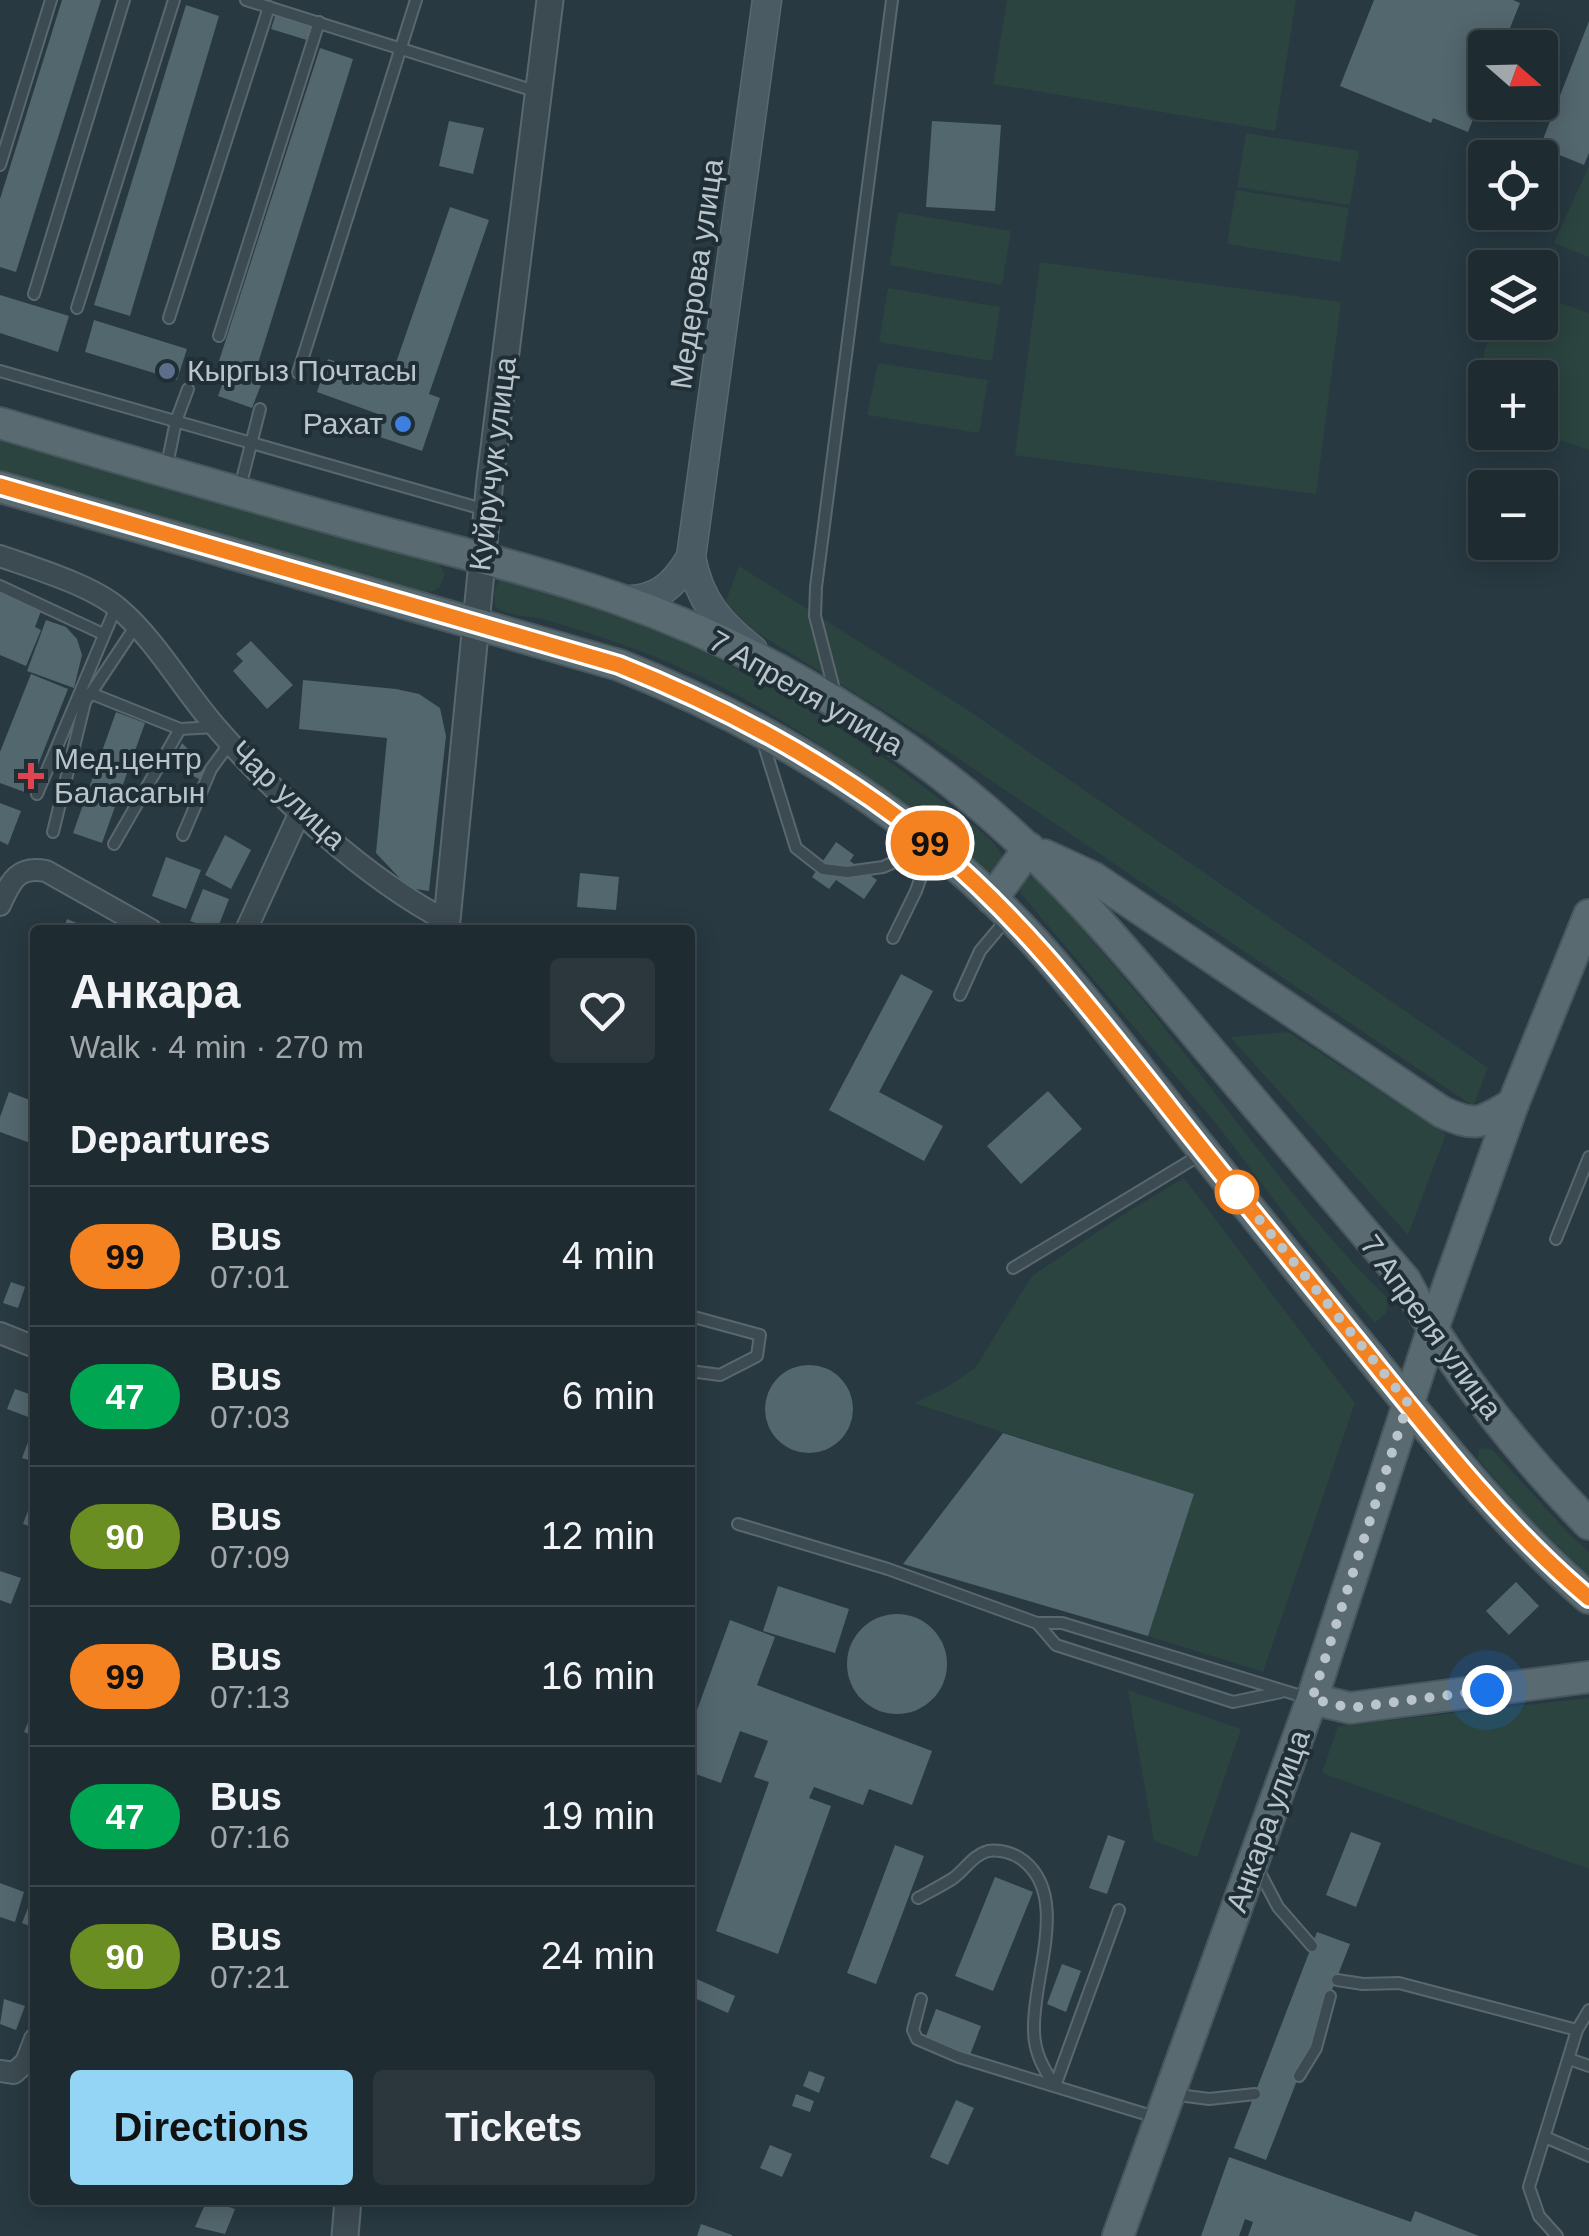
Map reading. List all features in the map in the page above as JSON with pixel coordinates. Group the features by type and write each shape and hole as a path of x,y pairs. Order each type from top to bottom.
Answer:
{"main road":[{"name":"Медерова улица","path":"768,0 691,557 701,593 713,615 780,671"},
{"name":"7 Апреля улица","path":"0,424 621,600 780,671 904,747 1029,848 1108,929 1405,1280 1432,1331 1511,1438 1589,1524"},
{"name":"7 Апреля улица","path":"0,486 552,644 666,684 757,727 862,791 932,845 1001,907 1071,982 1408,1403 1517,1529 1589,1598"},
{"path":"621,600 656,596 671,585 691,557"},
{"path":"1001,907 1029,848 1094,878 1442,1112 1468,1123 1513,1104"},
{"name":"Анкара улица","path":"1118,2236 1254,1861 1298,1695 1408,1403 1513,1104 1589,915"},
{"path":"1298,1695 1350,1708 1589,1677"}],"street":[{"name":"Куйручук улица","path":"446,925 486,510 550,0"},
{"name":"Чар улица","path":"0,556 60,577 116,606 223,735 300,812 403,897 446,925"},
{"path":"248,925 300,812"},
{"path":"0,905 14,876 30,868 46,871 142,925"},
{"path":"0,1333 30,1345"},
{"path":"7,2072 26,2062 30,2052"},
{"path":"345,2236 348,2205"}],"lane":[{"path":"0,164 50,0"},
{"path":"34,294 124,0"},
{"path":"77,308 174,0"},
{"path":"246,0 539,92"},
{"path":"298,373 416,0"},
{"path":"838,704 815,616 816,587 892,0"},
{"path":"169,318 269,6"},
{"path":"219,336 318,22"},
{"path":"0,371 486,510"},
{"path":"166,472 176,421 188,390"},
{"path":"239,493 260,410"},
{"path":"0,586 103,634"},
{"path":"37,794 116,606"},
{"path":"53,832 85,702 136,627"},
{"path":"90,692 180,730 223,735 183,835"},
{"path":"757,727 796,848 823,868 847,872 883,867 932,845"},
{"path":"114,844 180,730"},
{"path":"893,938 916,892 932,845"},
{"path":"960,995 1001,907"},
{"path":"1014,1268 1205,1152"},
{"path":"1556,1239 1589,1157"},
{"path":"695,1317 760,1334 758,1356 720,1376 695,1373"},
{"path":"738,1524 888,1569 1038,1623 1062,1623 1298,1695"},
{"path":"1038,1623 1056,1645 1233,1702 1298,1695"},
{"path":"918,1898 954,1878 977,1855 992,1850 1018,1856 1039,1878 1045,1888 1047,1920 1034,2002 1034,2034 1042,2067 1055,2086"},
{"path":"1254,1861 1278,1907 1312,1946"},
{"path":"1055,2086 1118,1910"},
{"path":"1338,1980 1363,1984 1399,1982 1577,2030"},
{"path":"1299,2076 1316,2048 1330,1996"},
{"path":"921,1999 913,2030 917,2038 959,2057 1055,2086 1165,2106 1255,2094"},
{"path":"1557,2236 1539,2216 1529,2186 1577,2030 1589,2010"},
{"path":"1569,2059 1589,2066"},
{"path":"1544,2137 1589,2156"}],"green space":[{"path":"1007,0 1296,0 1275,131 993,84"},
{"path":"1246,133 1359,151 1350,205 1237,187"},
{"path":"1589,166 1589,257 1554,243"},
{"path":"1236,190 1349,208 1340,262 1227,244"},
{"path":"898,212 1011,231 1002,285 890,265"},
{"path":"1040,262 1341,302 1316,494 1015,455"},
{"path":"888,288 1000,307 992,361 879,342"},
{"path":"1558,302 1589,313 1589,450 1558,440 1558,360 1483,360 1488,340 1558,340"},
{"path":"878,363 988,380 979,433 867,415"},
{"path":"0,435 428,558 439,564 445,574 440,587 431,592 418,591 0,472"},
{"path":"739,566 968,710 1488,1068 1473,1106 928,738 722,611"},
{"path":"500,579 625,617 792,699 896,767 971,823 996,846 1004,862 996,872 988,871 848,764 736,695 622,644 495,607 494,591"},
{"path":"1034,873 1149,1008 1294,1194 1388,1299 1386,1313 1375,1323 1299,1233 1218,1126 1016,888"},
{"path":"1288,1032 1446,1134 1408,1235 1230,1037"},
{"path":"1184,1178 1355,1403 1263,1672 1148,1636 1193,1494 914,1403 975,1368 1032,1276"},
{"path":"1483,1448 1491,1449 1589,1552 1589,1576 1526,1515 1478,1459"},
{"path":"1128,1690 1241,1729 1197,1857 1154,1841"},
{"path":"1589,1698 1589,1869 1322,1773 1338,1726"}],"building":[{"path":"62,0 101,0 16,272 0,267 0,199"},
{"path":"1374,0 1520,3 1509,30 1468,30 1468,120 1473,120 1468,132 1433,118 1431,123 1340,86"},
{"path":"186,5 219,16 130,316 94,305"},
{"path":"276,13 315,25 310,41 271,29"},
{"path":"1589,21 1589,153 1584,165 1558,154 1558,140 1543,140 1550,120 1558,120 1558,101"},
{"path":"320,48 353,59 255,373 264,377 252,408 218,396 229,365 219,361"},
{"path":"449,121 484,128 473,174 439,166"},
{"path":"932,121 1001,125 995,211 926,207"},
{"path":"450,207 489,220 429,394 440,398 422,451 371,434 378,414 317,392 328,359 390,380"},
{"path":"0,295 69,316 58,352 0,333"},
{"path":"94,320 187,349 177,380 85,352"},
{"path":"0,593 41,611 35,627 41,630 26,666 0,655"},
{"path":"46,620 66,627 77,639 82,655 74,688 27,671"},
{"path":"251,641 293,685 267,709 233,671 243,661 236,654"},
{"path":"31,674 68,689 27,793 0,783 0,752"},
{"path":"303,680 396,689 419,694 440,708 446,736 429,891 409,888 376,853 387,738 299,729"},
{"path":"116,712 145,723 102,843 73,833"},
{"path":"182,743 209,771 201,780 171,765"},
{"path":"0,803 21,811 8,845 0,841"},
{"path":"225,835 251,850 231,889 205,875"},
{"path":"836,842 854,855 850,861 877,880 864,899 836,880 829,889 812,877"},
{"path":"166,857 201,870 186,909 152,896"},
{"path":"580,873 619,877 616,910 577,907"},
{"path":"203,889 229,899 219,925 190,921"},
{"path":"901,974 933,991 879,1092 943,1126 924,1161 829,1110"},
{"path":"1048,1091 1082,1129 1021,1184 987,1146"},
{"path":"9,1092 30,1100 30,1143 0,1132 0,1117"},
{"path":"11,1282 25,1287 18,1308 3,1303"},
{"path":"809,1365 826,1368 840,1378 850,1392 850,1426 840,1440 826,1450 809,1453 792,1450 778,1440 768,1426 765,1409 768,1392 778,1378 792,1368"},
{"path":"15,1389 30,1394 30,1418 7,1409"},
{"path":"1003,1433 1194,1494 1148,1636 903,1564"},
{"path":"30,1437 30,1460 22,1458"},
{"path":"30,1505 30,1526 23,1524"},
{"path":"0,1571 21,1578 11,1604 0,1600"},
{"path":"1516,1582 1539,1606 1509,1635 1486,1611"},
{"path":"778,1586 849,1609 835,1653 763,1631"},
{"path":"897,1614 925,1622 939,1636 947,1664 939,1692 925,1706 897,1714 869,1706 855,1692 847,1664 855,1636 869,1622"},
{"path":"730,1620 775,1637 757,1685 932,1751 912,1805 869,1789 863,1805 814,1787 809,1798 831,1806 778,1954 716,1931 769,1782 754,1777 768,1741 740,1731 721,1783 695,1774 695,1715"},
{"path":"1351,1832 1381,1843 1356,1907 1326,1895"},
{"path":"1108,1835 1125,1841 1107,1894 1089,1888"},
{"path":"895,1845 924,1856 876,1984 847,1973"},
{"path":"995,1877 1033,1892 993,1991 955,1976"},
{"path":"0,1883 24,1892 15,1922 0,1917"},
{"path":"30,1903 30,1926 22,1923"},
{"path":"1317,1932 1350,1944 1266,2160 1234,2148"},
{"path":"1062,1964 1081,1971 1066,2012 1047,2004"},
{"path":"695,1978 735,1996 728,2013 695,1998"},
{"path":"4,1999 25,2006 16,2030 0,2024"},
{"path":"936,2009 981,2026 970,2055 925,2039"},
{"path":"809,2071 825,2077 819,2093 803,2086"},
{"path":"796,2094 814,2101 810,2112 792,2106"},
{"path":"956,2100 974,2108 948,2165 930,2157"},
{"path":"770,2145 792,2154 782,2177 760,2168"},
{"path":"1229,2157 1411,2222 1415,2211 1479,2236 1248,2236 1253,2222 1245,2219 1239,2236 1201,2236"},
{"path":"205,2205 235,2209 225,2234 195,2227"},
{"path":"701,2224 732,2235 732,2236 697,2236"}],"bus line":[{"name":"99","path":"0,486 619,665 682,690 757,727 862,791 992,898 1071,982 1408,1403 1510,1522 1589,1598"}],"place":[{"name":"Кыргыз Почтасы","path":"167,371"},
{"name":"Рахат","path":"403,424"},
{"name":"Мед.центр Баласагын","path":"31,776"}],"route":[{"path":"1237,1192 1408,1403 1312,1699 1350,1708 1487,1690"}]}
